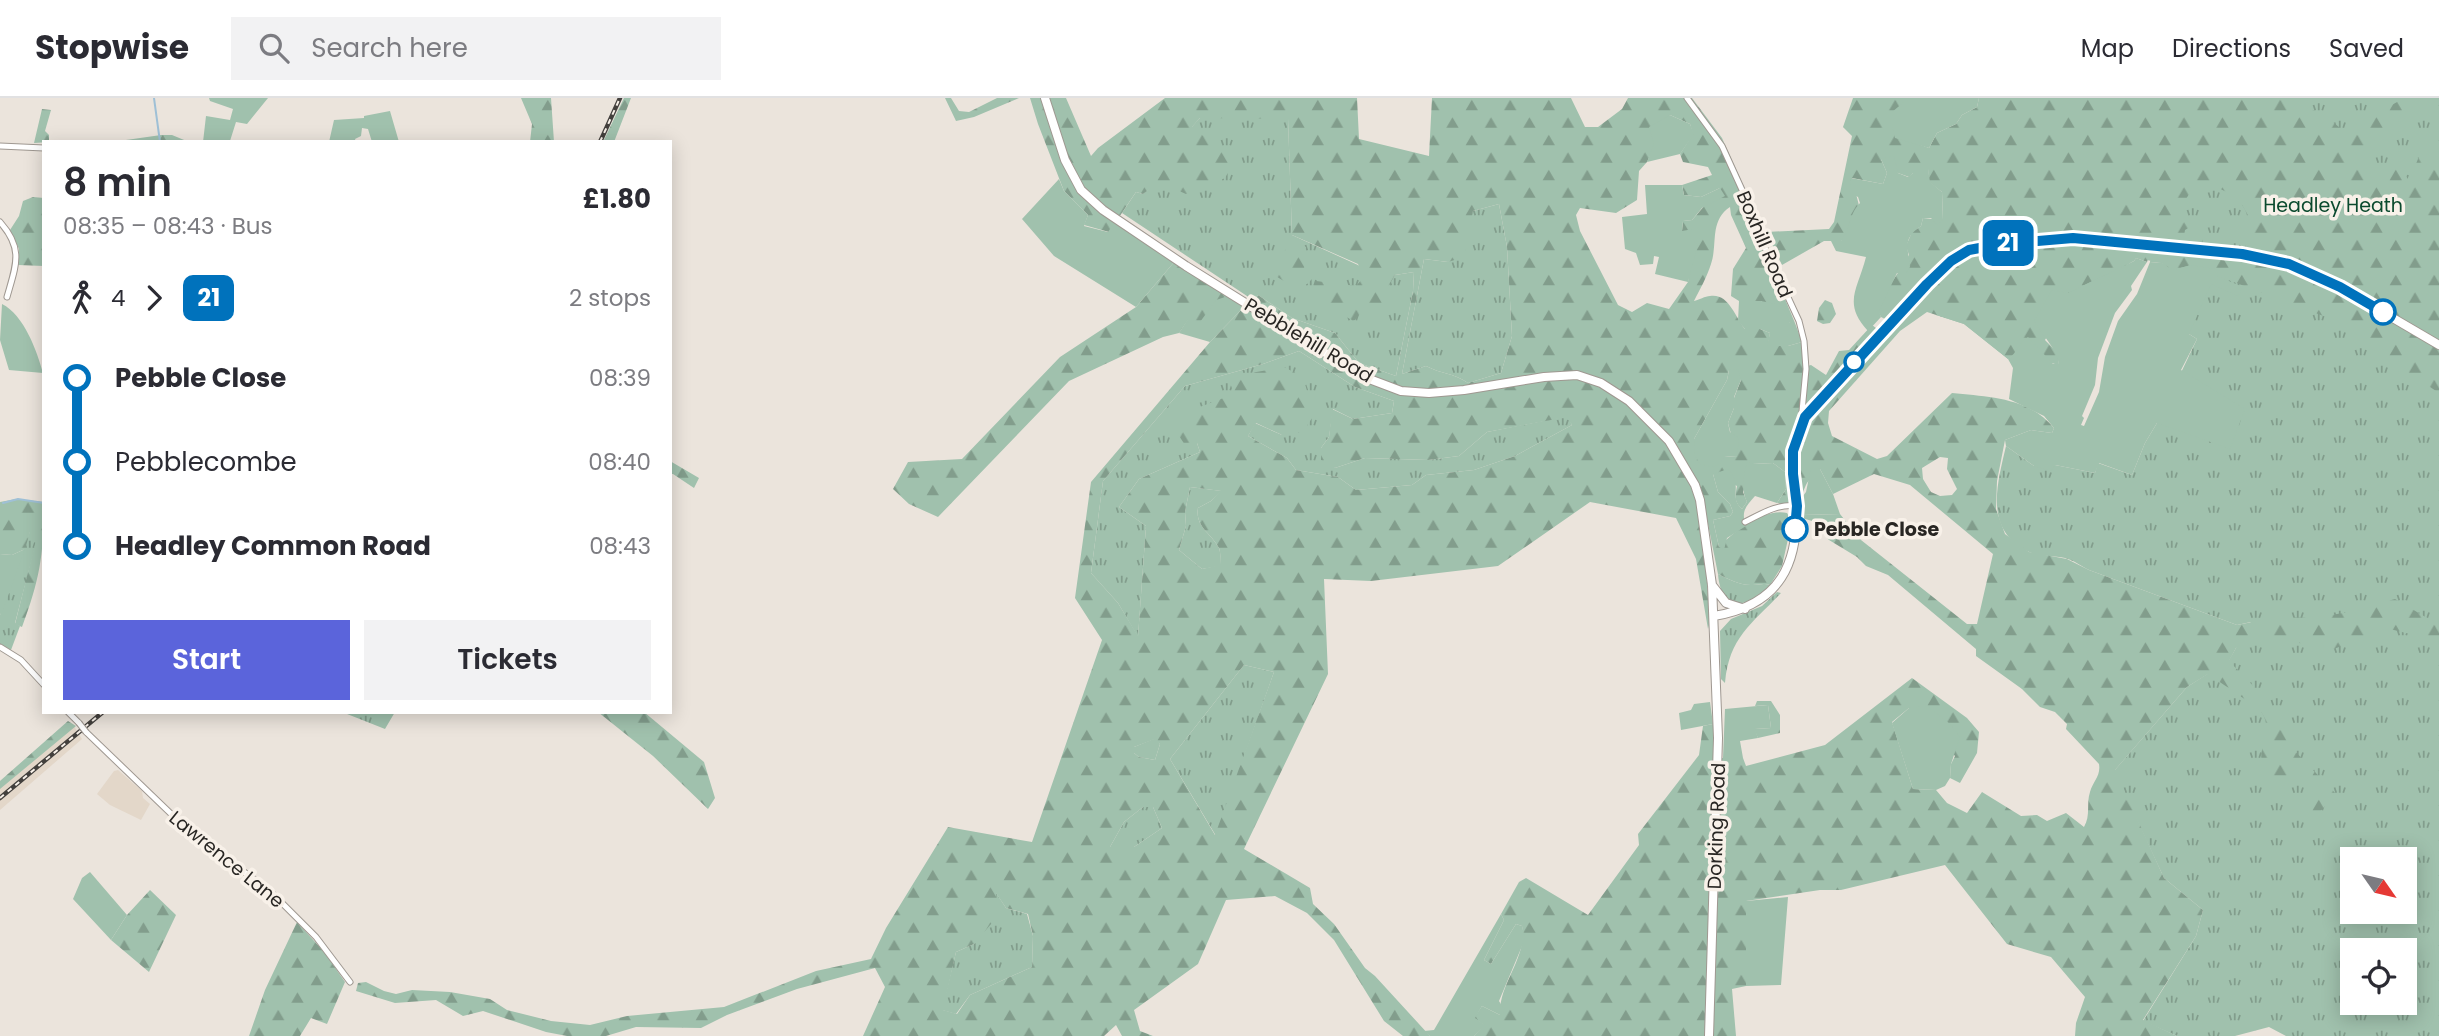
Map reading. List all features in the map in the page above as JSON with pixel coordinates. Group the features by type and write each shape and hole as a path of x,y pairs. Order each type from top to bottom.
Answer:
{"main road":[{"name":"Pebblehill Road","path":"1045,98 1065,160 1081,190 1103,210 1186,267 1364,377 1401,391 1429,393 1577,375 1601,383 1629,401 1669,441 1695,485 1704,518 1714,616"},
{"path":"1714,616 1745,609 1769,595 1784,575 1792,553 1797,506 1792,464 1801,422 1813,406 1951,261 1969,250 2001,244 2073,238 2263,257 2289,264 2340,287 2439,345"},
{"path":"1712,585 1726,603 1745,609"},
{"name":"Dorking Road","path":"1710,1036 1718,761 1714,616"}],"street":[{"name":"Boxhill Road","path":"1687,98 1721,146 1799,321 1806,369 1801,422"},
{"path":"0,146 42,148"},
{"path":"0,222 10,234 17,250 7,297"},
{"path":"1802,403 1813,406"},
{"path":"1745,522 1772,508 1797,506"},
{"path":"0,647 21,660 42,683"},
{"name":"Lawrence Lane","path":"70,714 192,834 269,890 316,937 350,982"}],"shaded area":[{"path":"72,723 82,739 0,810 0,781"},
{"path":"118,770 142,791 143,798 150,804 141,820 110,805 97,794 114,771"}],"green space":[{"path":"209,98 268,98 247,124 236,122 230,140 203,140 206,116 230,120 233,109 210,101"},
{"path":"521,98 551,98 554,140 530,140 532,124"},
{"path":"624,98 631,98 615,140 604,140"},
{"path":"945,98 951,98 959,111 969,112 997,98 1019,98 974,117 956,121"},
{"path":"1030,98 1066,98 1091,156 1165,98 1357,98 1359,139 1429,156 1432,98 1571,98 1585,127 1598,127 1622,109 1628,98 1692,98 1722,138 1749,198 1744,201 1795,323 1790,323 1761,301 1739,301 1731,296 1733,269 1746,248 1730,207 1719,219 1711,264 1694,301 1708,296 1722,298 1745,329 1760,329 1770,333 1768,346 1788,346 1802,342 1804,367 1811,365 1826,375 1839,351 1849,350 1872,325 1884,334 1936,278 1971,253 1991,248 2040,244 2144,246 2149,257 2147,262 2136,258 2076,289 2045,340 2058,353 2059,365 2015,354 2008,359 1964,324 1927,312 1900,331 1829,411 1828,423 1832,436 1877,459 1887,456 1952,393 2020,404 2044,418 2054,428 2052,433 2031,430 2005,440 1997,481 1996,509 2005,534 2029,552 2067,559 2089,570 2237,625 2277,617 2313,618 2395,599 2439,625 2439,647 2418,636 2386,628 2334,649 2265,637 2236,648 2229,661 2265,698 2289,745 2336,794 2316,816 2304,804 2310,784 2301,780 2284,785 2264,767 2261,758 2266,723 2262,713 2208,674 2187,687 2115,770 2164,878 2203,910 2196,936 2143,1020 2177,1036 2075,1036 2076,1023 2085,997 2051,957 2007,944 1945,865 1841,890 1820,890 1746,901 1746,986 1732,989 1736,1036 1474,1036 1484,1025 1474,1018 1482,1006 1500,1015 1503,992 1521,949 1522,926 1516,924 1491,964 1484,960 1504,920 1501,914 1519,882 1526,878 1588,915 1639,845 1638,834 1699,755 1703,726 1713,724 1714,758 1743,758 1746,766 1825,745 1912,678 1967,718 1979,732 1977,753 1960,783 1950,778 1951,764 1955,756 1909,708 1892,722 1913,789 1936,790 1947,803 1967,813 1982,792 2021,816 2037,815 2047,821 2066,813 2084,827 2089,796 2098,775 2099,764 2066,729 2067,724 2055,712 2040,707 2022,689 1976,656 1976,649 1888,575 1866,566 1857,557 1829,540 1812,521 1802,518 1802,515 1840,514 1861,540 1967,624 1977,624 1993,554 1910,485 1874,474 1833,494 1820,469 1807,483 1799,501 1792,504 1777,503 1786,489 1785,472 1773,463 1753,464 1743,492 1747,502 1742,509 1736,499 1737,486 1713,474 1718,492 1730,504 1733,512 1730,516 1713,520 1719,547 1741,528 1760,517 1778,512 1787,513 1792,521 1782,566 1770,585 1744,584 1718,574 1702,494 1687,464 1702,519 1710,621 1708,629 1696,559 1676,518 1590,502 1498,566 1371,581 1324,579 1328,674 1244,849 1310,888 1313,904 1334,924 1365,968 1430,1036 1403,1036 1384,1021 1334,940 1307,913 1275,896 1226,900 1198,964 1134,1010 1140,1031 1153,1036 1122,1036 1116,1025 1104,1036 863,1036 885,987 875,968 797,989 727,1015 701,1028 636,1027 606,1036 567,1036 546,1032 483,1011 463,1016 436,1000 395,1003 356,991 358,983 366,982 396,994 412,990 450,992 490,999 507,1010 551,1021 590,1025 627,1016 724,1007 816,971 871,959 886,928 948,827 1032,842 1102,640 1075,598 1091,482 1210,342 1243,308 1200,323 1188,320 1179,333 1163,337 1069,381 938,517 909,504 893,489 908,462 962,459 1060,357 1136,307 1175,261 1246,305 1258,295 1292,318 1335,333 1359,363 1396,376 1413,291 1414,272 1395,275 1387,289 1385,303 1368,304 1354,321 1308,297 1316,281 1356,286 1363,278 1358,264 1292,235 1288,119 1200,118 1192,127 1235,160 1225,178 1186,194 1159,182 1143,194 1136,192 1109,232 1084,225 1088,215 1064,191","holes":["1670,115 1690,124 1693,134 1680,154 1683,162 1708,167 1712,175 1682,185 1684,195 1701,197 1720,188 1692,220 1683,221 1682,231 1693,242 1688,282 1669,309 1647,303 1632,312 1618,305 1580,231 1576,215 1580,208 1616,213 1637,200 1639,171 1647,162","1499,204 1507,247 1512,336 1501,373 1468,383 1426,366 1402,374 1424,259 1448,262 1464,257 1473,211","1299,351 1355,387 1394,401 1392,413 1353,419 1332,409 1329,437 1321,448 1321,460 1335,468 1365,458 1428,460 1459,456 1487,432 1567,417 1572,425 1515,456 1474,470 1426,475 1412,485 1356,490 1338,477 1296,470 1287,458 1248,436 1256,423 1282,435 1303,432 1314,415 1303,377 1284,367 1228,377 1234,394 1168,419 1185,445 1197,443 1200,452 1139,479 1119,507 1146,526 1138,636 1118,603 1091,573 1103,481 1185,386","1729,370 1741,380 1728,423 1737,457 1724,456 1694,439 1727,380","1940,457 1948,458 1947,469 1957,489 1952,495 1940,496 1931,492 1923,479 1922,468","1190,487 1221,491 1198,508 1201,525 1219,548 1220,565 1202,569 1179,550 1186,526 1185,512","1244,665 1274,672 1215,835 1170,759","1155,739 1160,744 1155,760 1139,757 1134,753 1134,747","1143,807 1153,807 1162,828 1134,847 1110,847 1124,822","996,893 1006,908 1028,914 1033,936 1032,967 970,995 957,1014 943,1010 956,952 974,944 997,917"]},
{"name":"Headley Heath","path":"1853,98 1904,98 1910,141 1929,148 1937,133 1956,124 1962,115 1977,107 1979,98 2294,98 2333,122 2351,140 2379,113 2404,98 2414,100 2405,118 2379,136 2361,159 2369,171 2379,172 2385,165 2392,163 2402,169 2409,181 2420,154 2439,157 2439,342 2344,283 2289,258 2246,252 2247,214 2242,204 2222,190 2196,183 2186,199 2179,221 2189,223 2190,227 2185,230 2184,236 2187,239 2203,239 2202,247 2078,236 1956,251 1885,319 1878,311 1909,255 1906,246 1912,232 1921,226 1923,218 1943,220 1942,192 1929,182 1928,169 1913,173 1909,177 1898,173 1881,159 1887,173 1883,184 1852,178 1865,229 1841,241 1824,241 1782,265 1766,232 1829,229 1834,222 1852,136 1843,127"},
{"path":"1904,98 1979,98 1977,107 1962,115 1956,124 1937,133 1929,148 1895,138 1892,112 1904,102"},
{"path":"1998,98 2439,98 2439,1036 2286,1036 2269,1027 2235,1036 2177,1036 2143,1021 2196,936 2203,910 2164,878 2114,771 2187,687 2229,660 2251,622 2237,625 2089,570 2068,559 2027,551 2013,542 2004,531 1999,518 1997,491 2006,446 2034,466 2055,465 2095,473 2098,463 2132,475 2197,339 2189,334 2162,263 2136,258 2008,359 1964,324 1936,315 1933,301 1916,288 1956,251"},
{"path":"42,109 51,110 45,131 49,140 34,143"},
{"path":"390,111 398,140 371,140 368,129 362,128 361,136 355,140 329,140 334,120"},
{"path":"1670,115 1690,124 1694,134 1680,154 1647,162 1654,144 1649,127"},
{"path":"1200,118 1288,118 1292,235 1358,265 1386,288 1395,275 1414,272 1413,291 1396,376 1359,363 1335,333 1292,318 1258,295 1253,300 1122,213 1136,192 1143,194 1153,185"},
{"path":"172,135 184,140 126,140"},
{"path":"1894,156 1898,173 1908,177 1913,173 1914,164 1922,163 1928,169 1930,182 1942,192 1943,220 1937,225 1931,218 1923,218 1921,226 1911,235 1908,244 1910,267 1906,273 1897,273 1879,311 1881,317 1868,331 1860,321 1854,304 1856,287 1866,257 1836,251 1831,241 1841,241 1860,203 1858,197 1849,192 1851,178 1883,184 1887,173 1881,159"},
{"path":"1059,179 1064,191 1088,215 1084,226 1108,232 1115,222 1175,261 1136,307 1054,256 1022,219"},
{"path":"1645,185 1682,185 1684,195 1701,197 1720,188 1725,196 1702,208 1692,220 1683,221 1682,231 1693,229 1693,241 1698,244 1688,282 1655,274 1659,257 1654,256 1653,264 1640,265 1636,253 1625,249 1622,217 1647,214"},
{"path":"33,197 42,198 42,266 18,265 19,249 10,230 19,216 23,201"},
{"path":"1499,204 1507,247 1512,336 1501,373 1468,383 1426,366 1402,374 1424,259 1448,262 1473,211"},
{"path":"1292,241 1306,247 1304,271 1313,278 1307,284 1295,288 1269,272"},
{"path":"2155,247 2244,256 2316,279 2439,349 2439,393 2326,317 2215,275 2215,269 2191,265 2173,270 2162,263 2150,262 2152,249"},
{"path":"2136,258 2147,262 2131,286 2132,290 2115,313 2098,358 2095,385 2081,425 2084,426 2099,392 2105,357 2118,321 2137,294 2150,262 2162,263 2173,270 2191,265 2215,269 2215,275 2243,287 2238,296 2211,284 2189,334 2197,339 2181,370 2245,409 2230,449 2157,423 2145,443 2132,475 2099,463 2095,473 2055,465 2051,471 2034,466 2006,446 2005,440 2031,430 2052,433 2054,428 2044,416 2009,399 2013,368 2008,359 2028,337 2053,364 2059,364 2052,347 2034,321 2052,290 2068,293"},
{"path":"1225,297 1243,308 1210,342 1179,333 1188,319 1200,322 1216,300"},
{"path":"1825,300 1832,303 1836,314 1830,323 1823,324 1817,321 1819,308"},
{"path":"1739,301 1781,305 1790,323 1795,323 1802,342 1788,346 1767,346 1770,333 1760,329 1745,329 1738,321"},
{"path":"2,304 17,316 23,325 33,344 42,373 9,370 0,340"},
{"path":"1299,351 1355,387 1394,401 1392,413 1353,419 1333,409 1329,437 1321,448 1335,468 1365,458 1428,460 1459,456 1487,432 1568,416 1572,425 1515,456 1474,470 1426,475 1412,485 1356,490 1338,477 1296,470 1287,458 1248,436 1255,423 1282,435 1229,377 1235,394 1197,443 1200,452 1139,479 1119,507 1146,526 1138,637 1118,603 1091,573 1103,481 1185,386"},
{"path":"1738,369 1741,380 1728,423 1730,432 1739,438 1737,457 1724,456 1721,463 1713,467 1700,464 1695,456 1694,439 1727,380 1729,370"},
{"path":"672,462 699,478 694,488 673,474"},
{"path":"1747,462 1773,463 1785,472 1786,489 1777,503 1755,496 1745,510 1746,526 1727,538 1724,550 1719,547 1713,520 1730,516 1733,512 1730,504 1718,492 1713,474 1728,469 1733,475 1736,500 1742,509 1747,502 1743,487"},
{"path":"1811,468 1820,469 1840,514 1802,515 1800,500 1806,492"},
{"path":"1190,487 1222,491 1198,508 1201,525 1219,548 1220,566 1202,569 1179,550 1186,526 1185,512"},
{"path":"16,499 42,502 40,566 22,627 15,624 38,532 30,532 25,549 12,555 0,554 0,502"},
{"path":"30,531 39,532 15,623 20,626 11,650 0,644 0,615"},
{"path":"25,549 0,615 0,554 12,555"},
{"path":"1718,574 1744,584 1770,585 1753,599 1737,603 1724,596"},
{"path":"1777,592 1781,593 1737,642 1727,667 1725,683 1721,679 1720,631 1731,619 1762,606"},
{"path":"1244,665 1274,672 1216,836 1170,759"},
{"path":"1757,701 1771,701 1780,715 1780,733 1758,738 1754,729 1771,728 1768,705 1755,706"},
{"path":"1710,702 1713,724 1681,730 1679,713 1691,710 1694,704"},
{"path":"1768,705 1771,728 1755,729 1758,738 1740,741 1743,758 1723,758 1725,709"},
{"path":"1927,706 1950,724 1960,737 1951,764 1950,778 1945,786 1936,790 1913,789 1892,723 1909,708"},
{"path":"347,714 394,714 385,729"},
{"path":"600,714 646,714 704,762 715,798 708,809 653,756"},
{"path":"68,721 76,726 0,789 0,781"},
{"path":"1156,738 1160,744 1155,760 1139,757 1134,753 1134,747"},
{"path":"1143,807 1153,807 1162,828 1134,847 1110,847 1124,822"},
{"path":"90,872 127,915 111,940 73,899 82,878"},
{"path":"150,890 176,915 149,972 111,940 127,915"},
{"path":"995,891 1006,908 1027,914 1033,936 1032,967 970,995 956,1014 942,1010 956,952 974,944"},
{"path":"1788,897 1781,985 1746,986 1746,901"},
{"path":"1501,914 1504,920 1484,960 1491,964 1516,924 1522,926 1525,939 1499,1001 1505,1011 1500,1015 1482,1006 1475,1018 1485,1025 1474,1036 1430,1036 1424,1031 1434,1030"},
{"path":"297,922 325,953 345,982 327,1024 311,1018 300,1036 249,1036 265,990"}],"waterway":[{"path":"154,98 160,140"},
{"path":"3,503 18,499 42,503"}],"railway":[{"path":"601,140 620,98"},
{"path":"0,798 101,714"}],"bus line":[{"name":"21","path":"1795,529 1797,506 1792,464 1801,422 1927,284 1951,261 1969,250 1988,245 2073,238 2263,257 2289,264 2340,287 2383,312"}],"place":[{"name":"Pebble Close","path":"1795,529"}]}
